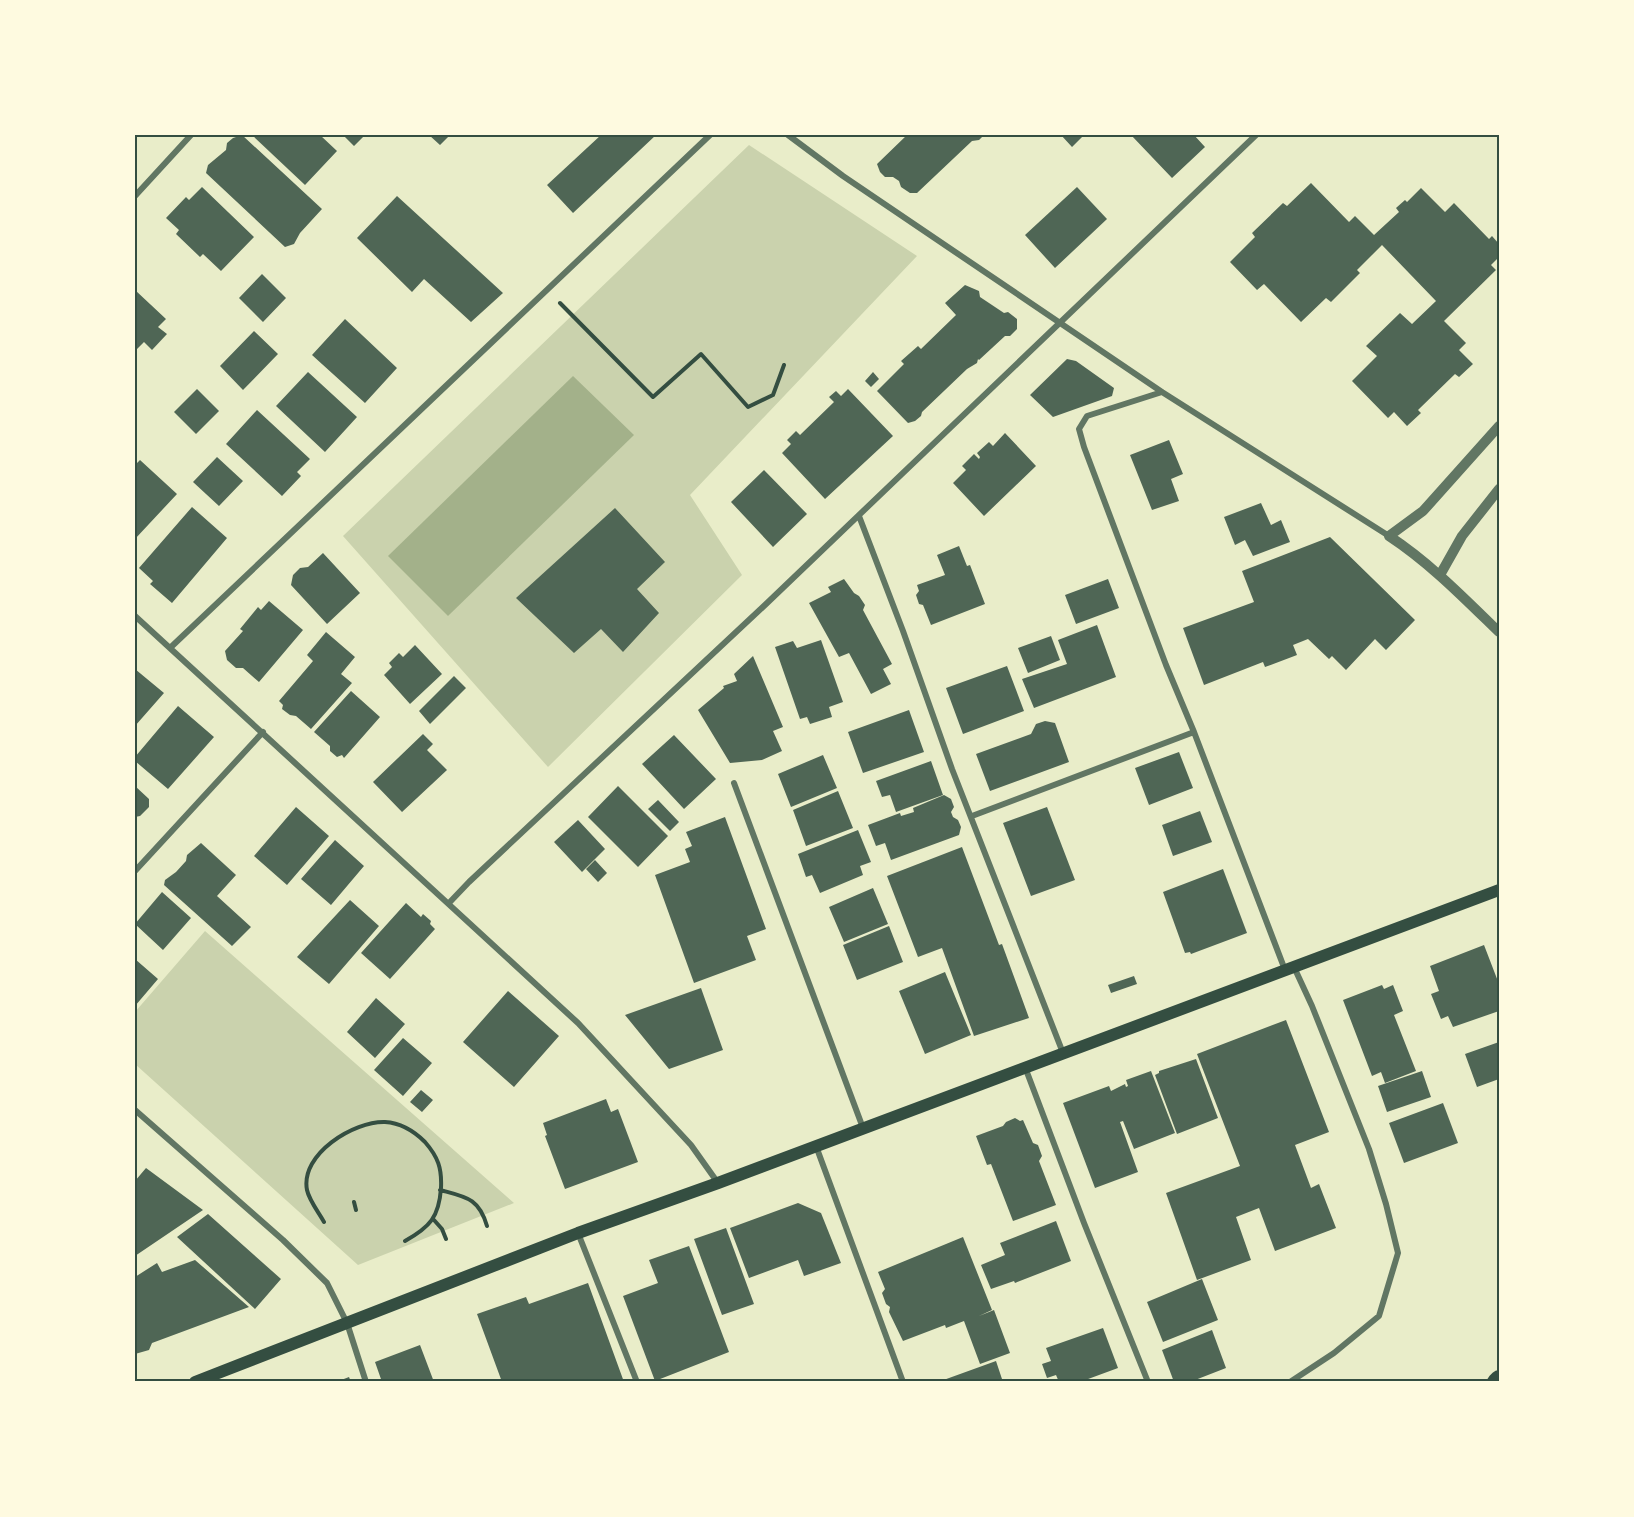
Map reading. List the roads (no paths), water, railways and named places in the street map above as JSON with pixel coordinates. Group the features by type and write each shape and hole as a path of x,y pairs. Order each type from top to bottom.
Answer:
{"main road":[{"path":"195,1382 578,1233 718,1183 1499,890"}],"street":[{"path":"135,196 192,135"},
{"path":"170,648 710,135"},
{"path":"788,135 843,176 1162,392 1412,551 1499,632"},
{"path":"449,903 859,516 1257,135"},
{"path":"1162,392 1087,416 1080,429 1084,447 1166,665 1289,968 1312,1006 1369,1149 1398,1253 1379,1316 1334,1353 1290,1382"},
{"path":"1389,536 1423,511 1499,426"},
{"path":"1440,575 1462,536 1499,489"},
{"path":"859,516 952,769 1063,1053"},
{"path":"135,616 578,1023 691,1146 718,1183"},
{"path":"135,871 263,732"},
{"path":"972,816 1194,732"},
{"path":"734,783 863,1128"},
{"path":"1024,1067 1148,1382"},
{"path":"135,1110 283,1240 327,1282 347,1323 366,1382"},
{"path":"816,1145 903,1382"},
{"path":"578,1233 637,1382"}]}
